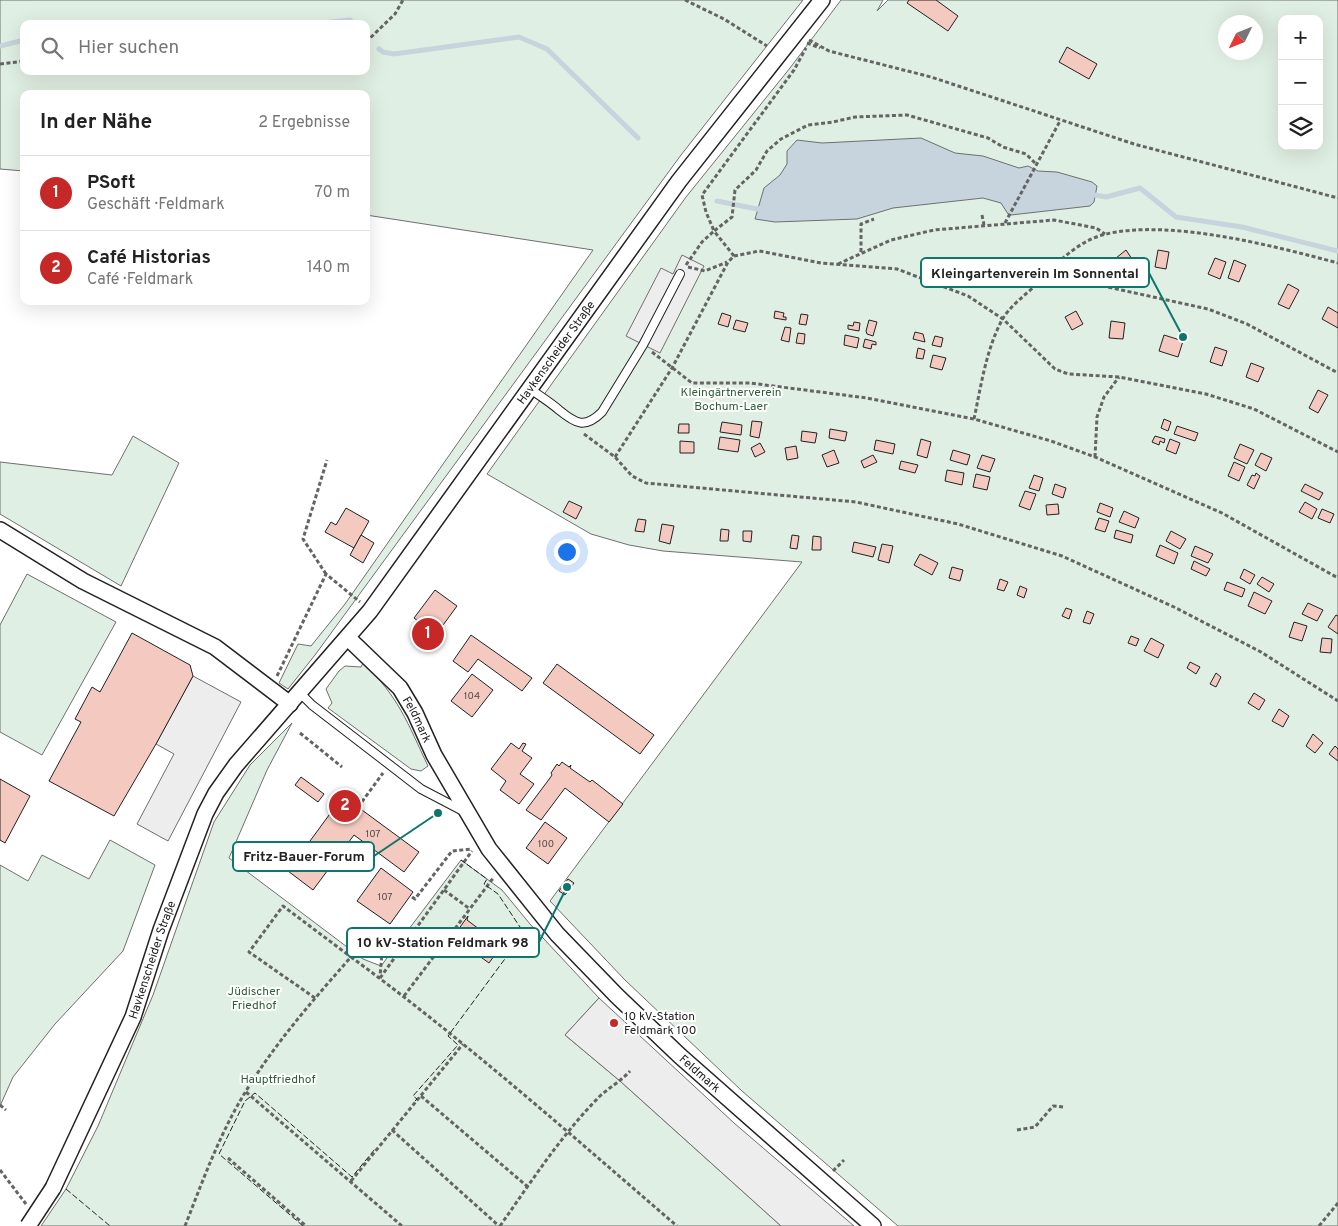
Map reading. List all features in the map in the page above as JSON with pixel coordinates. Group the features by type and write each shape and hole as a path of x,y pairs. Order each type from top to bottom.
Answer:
{"street":[{"name":"Havkenscheider Straße","path":"28,1226 54,1188 133,1017 161,930 209,807 236,765 370,611 679,181 822,0"},
{"path":"0,530 83,582 216,647 270,690 295,698"},
{"name":"Feldmark","path":"348,638 400,688 466,813 502,866 557,934 617,996 680,1056 873,1226"}],"lane":[{"path":"530,389 571,421 589,422 602,412 643,345 680,274"},
{"name":"Feldmark","path":"295,698 312,705 421,789 466,813"}],"path":[{"path":"370,38 395,14 403,0"},
{"path":"685,0 724,19 779,53"},
{"path":"796,32 829,51 932,77 1134,144 1338,198"},
{"path":"734,256 714,231 706,212 702,195 794,70 804,52"},
{"path":"0,64 20,62"},
{"path":"728,262 705,271 685,266 702,242 732,217 734,190 756,170 767,151 781,140 808,125 855,117 906,115 988,138 1003,147 1026,154 1036,164"},
{"path":"1005,223 1008,214 1060,121"},
{"path":"982,215 984,225"},
{"path":"861,252 861,224 874,219"},
{"path":"838,264 861,252 912,233 1054,220 1096,228 1105,234"},
{"path":"974,419 991,346 1003,319 1054,266 1089,241 1105,234 1156,231 1198,234 1338,264"},
{"path":"615,457 672,368 728,262 734,256 759,251 838,264 897,269 968,296 1003,319 1055,369 1068,374 1119,377 1206,394 1254,409 1338,452"},
{"path":"1054,266 1103,286 1208,309 1247,324 1338,373"},
{"path":"643,345 692,383 750,383 831,393 974,419 1094,457 1222,513 1338,578"},
{"path":"1094,457 1097,417 1104,397 1119,377"},
{"path":"571,421 585,435 615,457 632,476 658,485 764,492 856,502 958,524 1062,556 1174,607 1261,652 1338,701"},
{"path":"327,460 302,539 326,574 370,611"},
{"path":"270,690 326,574"},
{"path":"300,733 342,767"},
{"path":"358,807 383,773"},
{"path":"380,978 474,849 452,851 415,899 412,897"},
{"path":"404,996 502,866"},
{"path":"444,890 470,909"},
{"path":"314,998 249,952 283,906 404,996 568,1132 677,1226"},
{"path":"379,944 382,952 380,978"},
{"path":"185,1226 216,1148 246,1092 278,1045 314,998 351,957"},
{"path":"351,1181 462,1044"},
{"path":"392,1130 499,1226 568,1132 602,1094 630,1071"},
{"path":"246,1092 402,1226"},
{"path":"421,1096 528,1186"},
{"path":"0,1105 6,1110"},
{"path":"1017,1130 1035,1127 1053,1106 1063,1107"},
{"path":"228,1158 306,1226"},
{"path":"0,1170 29,1208"},
{"path":"1319,1226 1338,1203"}],"green space":[{"path":"0,0 803,0 681,155 315,655 288,689 279,683 298,644 311,646 345,604 593,250 370,216 370,90 20,90 20,171 0,169"},
{"name":"Kleingärtnerverein Bochum-Laer","path":"841,0 883,0 877,11 888,0 1338,0 1338,1226 898,1226 742,1091 625,980 550,901 802,562 663,551 629,545 591,534 487,474 686,197 790,68"},
{"path":"133,436 179,463 121,586 0,514 0,462 112,475"},
{"path":"27,574 116,622 42,755 0,732 0,625"},
{"path":"363,663 394,699 408,723 428,766 421,771 411,769 328,708 332,703 326,689 339,671 345,666 361,667"},
{"name":"Hauptfriedhof","path":"292,723 267,770 229,858 363,959 381,966 461,860 502,890 530,924 599,998 565,1035 620,1081 781,1226 41,1226 66,1189 98,1126 153,995 214,822 250,765"},
{"path":"110,840 155,865 123,951 55,1024 13,1077 0,1106 0,865 28,881 42,855 89,879"}],"shaded area":[{"path":"921,138 955,153 983,156 1019,168 1028,166 1038,171 1057,172 1092,182 1097,186 1094,202 1090,206 1011,215 1008,214 1001,203 983,198 893,208 857,219 775,222 755,219 764,188 780,175 787,164 787,151 797,140 822,143"},
{"path":"682,255 704,266 660,353 626,336 661,268 673,274"},
{"path":"193,676 241,702 168,841 137,824 174,754 156,744"},
{"path":"599,998 734,1123 854,1226 781,1226 620,1081 565,1035"}],"building":[{"path":"909,0 936,0 958,16 948,31 907,3"},
{"path":"1067,47 1097,64 1089,79 1059,62"},
{"path":"1126,250 1132,259 1122,266 1116,258"},
{"path":"1158,250 1169,252 1166,269 1155,267"},
{"path":"1215,258 1226,262 1220,279 1208,274"},
{"path":"1234,260 1246,265 1239,282 1228,278"},
{"path":"1288,284 1299,290 1289,309 1278,304"},
{"path":"1328,307 1338,313 1338,328 1322,319"},
{"path":"775,311 784,313 783,317 786,317 786,320 774,318"},
{"path":"1076,311 1083,324 1072,330 1065,317"},
{"path":"722,313 731,316 728,327 718,324"},
{"path":"801,314 808,315 806,325 799,324"},
{"path":"736,320 748,323 745,332 733,329"},
{"path":"869,320 877,322 873,336 867,334 866,331"},
{"path":"1111,321 1125,323 1123,339 1109,338"},
{"path":"854,322 860,323 859,331 848,329 848,325 853,326"},
{"path":"785,327 791,328 789,342 781,340"},
{"path":"915,332 923,334 925,342 913,339"},
{"path":"798,333 805,334 804,344 796,343"},
{"path":"845,335 859,338 857,348 844,345"},
{"path":"1164,335 1183,341 1178,357 1159,351"},
{"path":"935,336 943,338 941,347 932,345"},
{"path":"865,339 876,342 876,345 872,344 871,349 863,347"},
{"path":"1215,347 1227,351 1222,366 1210,362"},
{"path":"918,348 925,350 923,359 916,358"},
{"path":"933,355 946,358 942,370 930,367"},
{"path":"1251,363 1264,368 1258,382 1246,377"},
{"path":"1318,390 1328,395 1318,413 1309,408"},
{"path":"1164,419 1171,422 1168,431 1161,428"},
{"path":"752,421 762,422 759,438 750,436"},
{"path":"722,422 742,425 741,435 720,432"},
{"path":"679,424 689,424 689,433 678,433"},
{"path":"1177,426 1198,433 1195,441 1174,434"},
{"path":"830,429 847,432 845,441 829,438"},
{"path":"802,431 817,433 815,443 801,441"},
{"path":"1155,436 1165,439 1164,443 1160,441 1159,445 1152,442"},
{"path":"720,437 740,440 738,452 718,449"},
{"path":"921,439 931,442 927,458 917,455"},
{"path":"1170,439 1180,443 1176,454 1166,450"},
{"path":"876,440 895,444 893,454 874,450"},
{"path":"680,441 694,442 694,453 680,453"},
{"path":"760,443 765,452 755,457 751,448"},
{"path":"1240,444 1254,450 1247,464 1234,458"},
{"path":"796,446 798,458 787,460 785,448"},
{"path":"834,450 839,463 827,467 822,455"},
{"path":"953,450 970,455 967,465 950,460"},
{"path":"1261,453 1272,458 1266,471 1255,465"},
{"path":"873,455 877,462 864,468 861,461"},
{"path":"982,455 995,459 990,472 977,468"},
{"path":"901,461 918,465 915,473 899,469"},
{"path":"1234,462 1245,467 1239,481 1228,476"},
{"path":"947,470 964,473 962,485 945,481"},
{"path":"1256,473 1260,476 1254,489 1247,485 1252,475 1255,476"},
{"path":"976,474 990,477 987,490 973,487"},
{"path":"1034,475 1043,478 1039,491 1029,488"},
{"path":"1055,484 1066,488 1063,498 1052,494"},
{"path":"1305,484 1323,493 1319,500 1301,491"},
{"path":"1025,491 1036,494 1030,510 1019,506"},
{"path":"569,501 582,507 576,519 563,512"},
{"path":"1305,502 1317,509 1312,519 1299,512"},
{"path":"1100,503 1113,508 1110,517 1097,512"},
{"path":"1058,504 1059,514 1047,515 1046,505"},
{"path":"346,508 369,521 354,548 325,532 331,522 336,525"},
{"path":"1322,509 1334,514 1330,523 1318,518"},
{"path":"1124,511 1139,518 1135,528 1119,522"},
{"path":"1099,518 1109,521 1105,532 1095,529"},
{"path":"638,519 646,520 644,532 635,531"},
{"path":"662,524 674,526 670,544 659,541"},
{"path":"721,529 729,530 728,541 720,541"},
{"path":"1116,530 1133,535 1131,543 1114,538"},
{"path":"743,531 752,531 751,542 743,541"},
{"path":"1171,531 1186,539 1180,549 1166,541"},
{"path":"361,535 374,543 363,563 350,555"},
{"path":"792,535 799,536 797,549 790,548"},
{"path":"813,536 821,537 821,550 812,550"},
{"path":"854,542 876,547 873,557 852,552"},
{"path":"882,544 893,546 889,563 878,560"},
{"path":"1160,545 1178,553 1174,564 1156,556"},
{"path":"1195,546 1213,554 1208,563 1191,556"},
{"path":"920,554 938,563 932,575 914,565"},
{"path":"1194,561 1210,569 1206,576 1191,569"},
{"path":"952,567 963,570 960,581 949,578"},
{"path":"1244,569 1255,575 1250,584 1240,578"},
{"path":"1262,577 1274,584 1269,592 1257,584"},
{"path":"1000,579 1008,582 1004,591 997,589"},
{"path":"1227,582 1245,589 1242,597 1224,590"},
{"path":"1020,586 1027,589 1024,598 1017,595"},
{"path":"435,590 457,606 438,632 444,637 435,648 415,633 422,624 414,618"},
{"path":"1254,592 1272,601 1265,614 1248,606"},
{"path":"1308,603 1323,610 1317,621 1302,614"},
{"path":"1066,608 1072,610 1069,619 1062,616"},
{"path":"1087,611 1094,614 1090,624 1083,622"},
{"path":"1336,615 1338,616 1338,634 1328,627"},
{"path":"1294,622 1307,626 1302,641 1289,637"},
{"path":"132,633 190,665 193,676 114,816 49,781 81,722 75,719 92,687 100,692"},
{"path":"471,635 532,678 522,691 478,659 468,672 453,661"},
{"path":"1131,636 1139,639 1136,646 1128,643"},
{"path":"1151,638 1164,645 1158,658 1144,651"},
{"path":"1322,638 1332,639 1331,653 1320,652"},
{"path":"1190,662 1200,667 1196,674 1187,668"},
{"path":"557,664 654,735 640,754 543,683"},
{"path":"1216,673 1221,677 1216,687 1210,684"},
{"path":"472,674 493,690 472,717 451,701"},
{"path":"1254,693 1265,700 1259,710 1248,703"},
{"path":"1279,709 1289,716 1283,727 1272,721"},
{"path":"1313,734 1323,743 1315,753 1306,746"},
{"path":"511,743 519,749 523,743 526,744 522,751 532,758 520,774 534,784 519,804 500,790 506,781 491,769"},
{"path":"1335,746 1338,749 1338,761 1329,754"},
{"path":"562,762 569,767 571,765 570,768 590,782 592,780 623,804 609,822 565,788 541,820 526,810 550,778 557,764 559,766"},
{"path":"301,777 324,794 318,802 295,785"},
{"path":"0,779 30,796 5,843 0,840"},
{"path":"343,796 419,852 404,872 354,835 313,890 288,871"},
{"path":"545,822 567,838 548,864 526,848"},
{"path":"381,868 413,892 390,924 357,901"},
{"path":"568,879 574,883 565,895 559,891"},
{"path":"468,916 467,920 487,935 489,931 504,942 489,963 453,937"},
{"name":"10 kV-Station Feldmark 100","path":"616,1019 618,1022 613,1027 610,1024"}],"waterway":[{"path":"379,49 383,52 394,54 519,37 547,49 638,138"},
{"path":"0,46 20,41"},
{"path":"1089,194 1106,197 1140,188 1176,217 1242,227 1338,251"},
{"path":"717,201 757,209 763,208"}],"fence":[{"path":"415,1101 417,1099 413,1096 458,1045 448,1036 524,933 498,894 484,884 487,879 461,860"},
{"path":"303,1226 219,1154 245,1101 255,1093 352,1177 375,1149"},
{"path":"66,1189 110,1226"}],"place":[{"name":"Kleingartenverein Im Sonnental","path":"1183,337"},
{"name":"PSoft","path":"428,634"},
{"name":"Café Historias","path":"345,806"},
{"name":"Fritz-Bauer-Forum","path":"438,813"},
{"name":"10 kV-Station Feldmark 98","path":"567,887"},
{"name":"10 kV-Station Feldmark 100","path":"614,1023"}],"park label":[{"name":"Jüdischer Friedhof","path":"254,998"}]}
